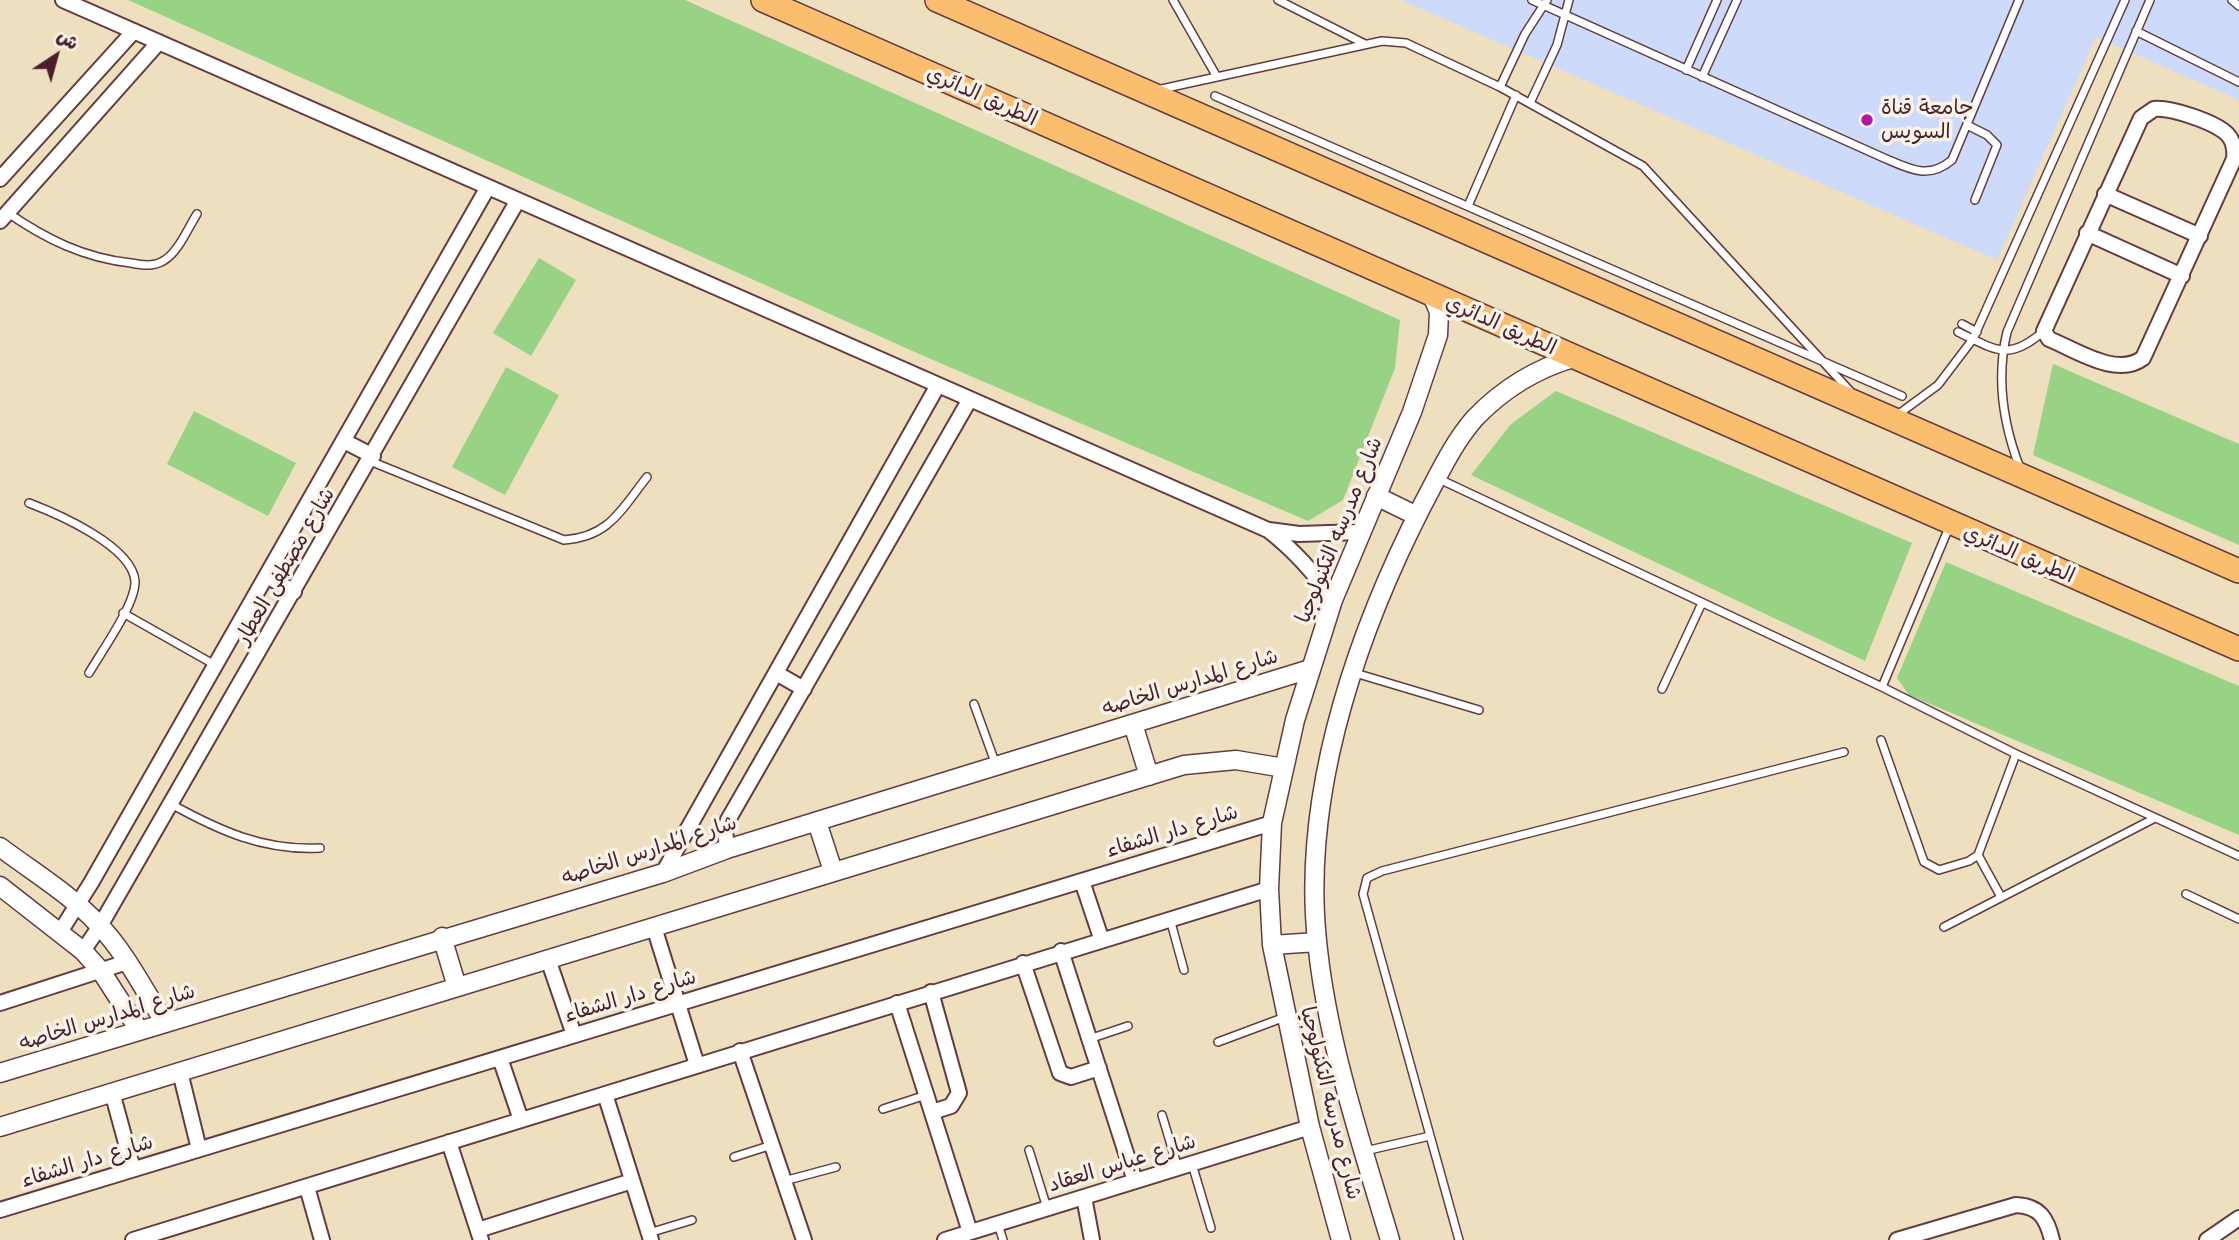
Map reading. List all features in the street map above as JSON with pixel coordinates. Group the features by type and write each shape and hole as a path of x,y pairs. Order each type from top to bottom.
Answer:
{"main road":[{"name":"الطريق الدائري","path":"762,0 2239,649"},
{"path":"937,0 2238,571"},
{"path":"2205,634 2239,636"}],"street":[{"path":"63,0 1268,530 1301,558 1333,600"},
{"path":"0,179 134,31"},
{"path":"2,214 159,42"},
{"path":"2154,109 2172,109 2223,130 2232,141 2234,159 2148,350 2136,363 2115,366 2049,339 2044,331 2087,233 2141,118 2147,112 2154,109"},
{"name":"شارع مصطفى العطار","path":"60,932 216,665 488,187"},
{"path":"2105,194 2200,236"},
{"name":"شارع مصطفى العطار","path":"83,951 372,458 518,200"},
{"path":"2087,233 2182,276"},
{"name":"شارع مدرسه التكنولوجيا","path":"1341,1240 1310,1127 1272,944 1269,889 1272,823 1310,669 1333,600 1359,532 1416,402 1438,335 1439,312 1431,293"},
{"name":"شارع مدرسه التكنولوجيا","path":"1390,1240 1364,1152 1331,1020 1317,942 1314,875 1323,798 1354,672 1393,564 1454,446 1492,403 1534,371 1573,358"},
{"path":"663,873 938,384"},
{"path":"727,849 725,830 728,820 970,399"},
{"path":"344,441 372,458"},
{"path":"1376,496 1417,516"},
{"path":"1268,530 1309,534 1359,532"},
{"path":"267,576 294,592"},
{"name":"شارع المدارس الخاصه","path":"0,1073 442,937 663,873 727,849 1310,669"},
{"path":"776,673 804,689"},
{"path":"1133,724 1149,776"},
{"path":"0,1127 1184,765 1221,760 1284,768"},
{"path":"817,822 833,871"},
{"name":"شارع دار الشفاء","path":"0,1210 1272,823"},
{"path":"0,847 78,905 100,926 127,962 165,1023"},
{"path":"1082,881 1101,939"},
{"path":"0,886 83,951 101,971 139,1030"},
{"path":"133,1240 152,1237 740,1051 1269,889"},
{"path":"654,927 697,1065"},
{"path":"442,937 457,987"},
{"path":"1272,944 1317,942"},
{"path":"1061,951 1135,1181"},
{"path":"548,959 575,1035"},
{"path":"0,1003 127,962"},
{"path":"1023,963 1060,1073 1071,1077 1099,1068"},
{"path":"931,992 959,1093 951,1106 932,1112"},
{"path":"897,1003 970,1232"},
{"path":"740,1051 804,1240"},
{"path":"500,1058 521,1120"},
{"path":"180,1072 199,1149"},
{"path":"112,1093 133,1169"},
{"path":"605,1094 650,1236"},
{"name":"شارع عباس العقاد","path":"945,1240 1310,1127"},
{"path":"449,1142 479,1235 632,1181"},
{"path":"307,1187 321,1240"},
{"path":"1084,1197 1092,1240"},
{"path":"1897,1240 2010,1206 2031,1207 2048,1223 2052,1240"},
{"path":"2207,1240 2239,1217"},
{"path":"2223,1230 2239,1225"}],"lane":[{"path":"1173,0 1217,77"},
{"path":"1278,0 1365,45"},
{"path":"1532,0 1546,3 1563,14 1686,70 1914,170 1940,170 1952,160 1969,126 2019,0"},
{"path":"1530,103 1557,45 1563,14 1569,0"},
{"path":"1686,70 1717,0"},
{"path":"1702,77 1737,0"},
{"path":"1891,418 1938,385 1975,335 2125,0"},
{"path":"2022,475 2013,452 2003,402 2003,351 2007,331 2150,0"},
{"path":"2232,0 2239,6"},
{"path":"1500,88 1525,34 1546,3"},
{"path":"2136,31 2239,82"},
{"path":"1147,92 1365,45 1394,41 1406,43 1516,95 1625,154 1657,178 1864,407"},
{"path":"1468,206 1516,95"},
{"path":"1215,96 1902,396"},
{"path":"1969,126 1987,135 1997,145 1975,200"},
{"path":"2,214 81,253 112,261 153,265 170,256 197,214"},
{"path":"1962,324 2003,351 2021,348 2044,331"},
{"path":"1958,332 1975,335"},
{"path":"372,458 564,540 581,539 605,528 647,477"},
{"path":"1437,478 1882,687 2016,754 2239,856"},
{"path":"29,503 88,531 129,563 135,582 123,614 89,673"},
{"path":"1882,687 1951,524"},
{"path":"1662,688 1702,603"},
{"path":"123,614 216,665"},
{"path":"1354,672 1479,710"},
{"path":"974,704 996,766"},
{"path":"1881,740 1924,862 1933,869 1945,870 1978,855 2016,754"},
{"path":"1460,1240 1363,894 1367,878 1395,868 1844,752"},
{"path":"171,804 236,836 263,846 292,850 320,848"},
{"path":"1944,927 2155,818"},
{"path":"1978,855 2001,897"},
{"path":"2186,894 2239,919"},
{"path":"1170,918 1184,970"},
{"path":"1218,1042 1286,1017"},
{"path":"1089,1039 1128,1026"},
{"path":"883,1109 926,1095"},
{"path":"1162,1115 1211,1228"},
{"path":"1364,1152 1430,1136"},
{"path":"734,1157 772,1145"},
{"path":"1029,1150 1047,1208"},
{"path":"784,1181 836,1167"},
{"path":"650,1236 692,1220"},
{"path":"998,1224 1003,1240"}],"shaded area":[{"name":"جامعة قناة السويس","path":"1401,0 2239,0 2239,100 2096,37 1997,260"}],"green space":[{"path":"128,0 685,0 1400,320 1395,368 1343,500 1308,521 926,357"},
{"path":"539,258 576,280 531,356 493,333"},
{"path":"2053,364 2239,444 2239,545 2033,455"},
{"path":"506,367 559,395 505,495 452,467"},
{"path":"1556,391 1912,543 1865,661 1471,475 1511,424"},
{"path":"194,411 296,463 268,516 167,464"},
{"path":"1946,562 2239,686 2239,835 1909,695 1897,678"}],"place":[{"name":"جامعة قناة السويس","path":"1867,120"}]}
